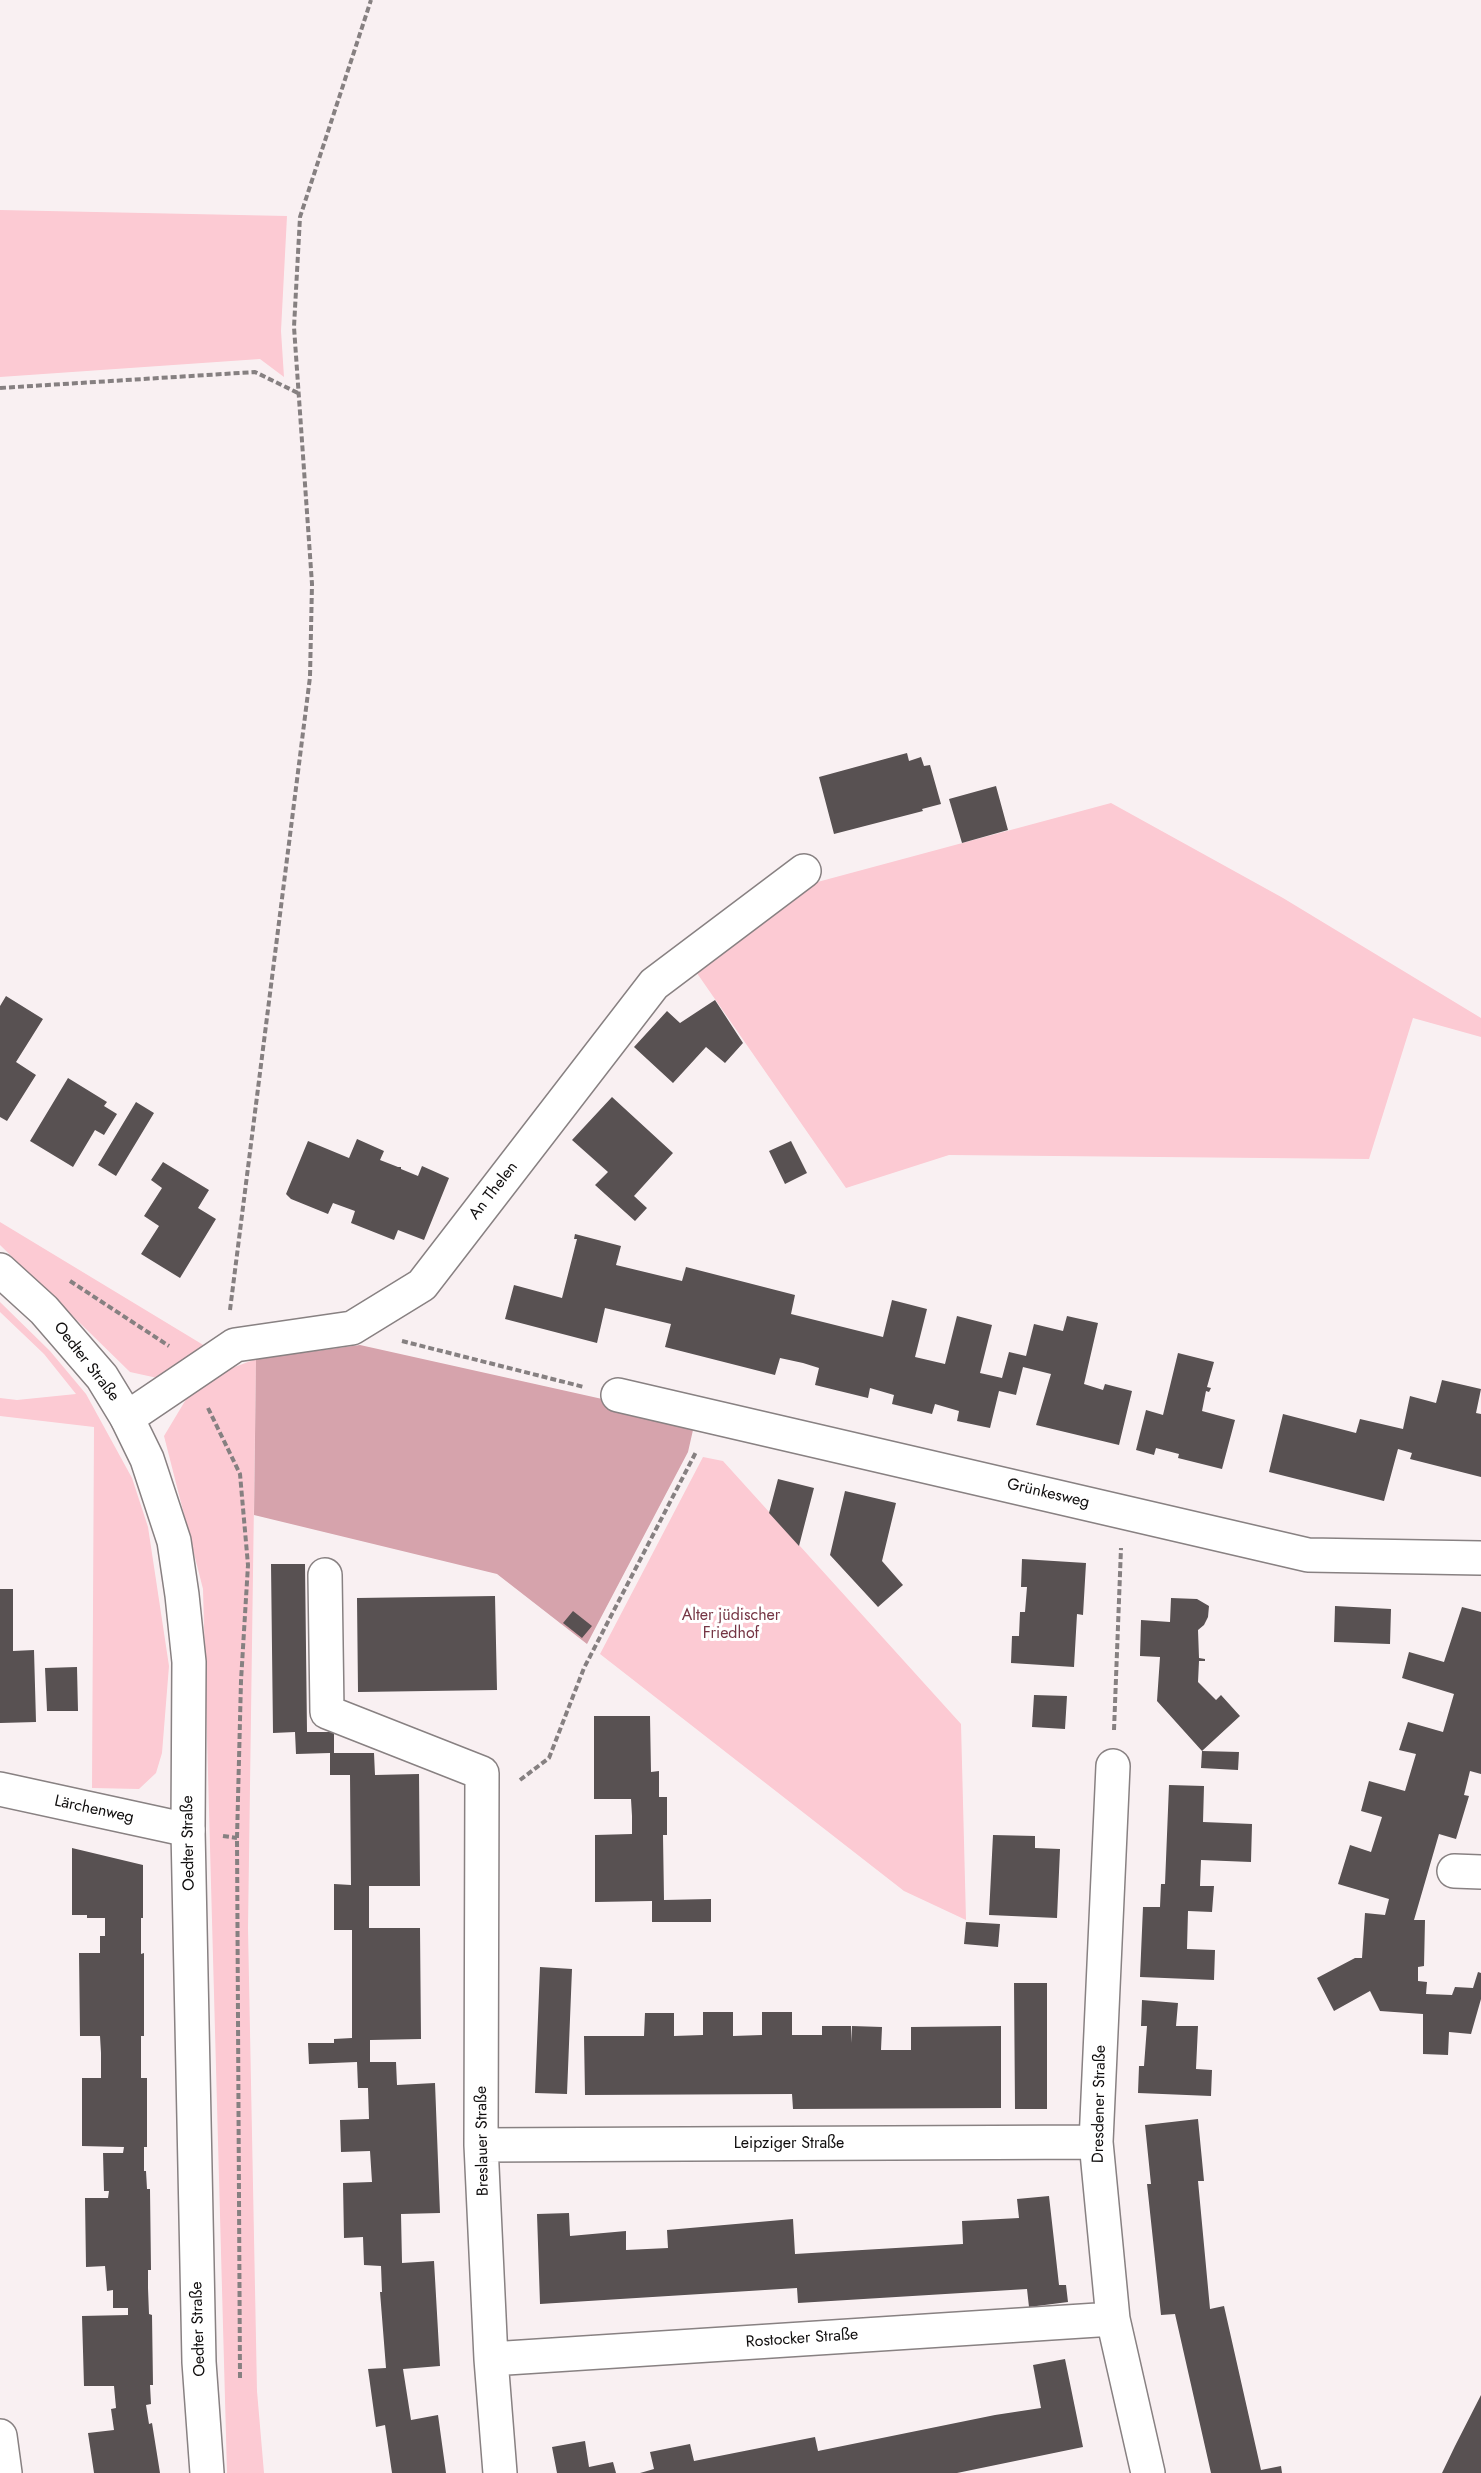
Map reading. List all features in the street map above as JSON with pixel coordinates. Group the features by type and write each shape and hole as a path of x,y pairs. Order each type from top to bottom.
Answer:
{"street":[{"name":"An Thelen","path":"127,1418 235,1345 352,1328 422,1285 654,984 804,871"},
{"name":"Oedter Straße","path":"0,1270 44,1310 102,1377 127,1418 147,1459 174,1541 189,1662 188,1830 199,2362 207,2473"},
{"name":"Grünkesweg","path":"618,1395 713,1419 1308,1555 1481,1558"},
{"name":"Breslauer Straße","path":"325,1575 327,1712 482,1773 481,2145 490,2359 500,2473"},
{"name":"Dresdener Straße","path":"1113,1766 1096,2142 1113,2319 1148,2473"},
{"name":"Lärchenweg","path":"0,1790 188,1830"},
{"name":"Leipziger Straße","path":"481,2145 1096,2142"},
{"name":"Rostocker Straße","path":"490,2359 1113,2319"},
{"path":"0,2436 5,2473"}],"path":[{"path":"235,1345 228,1329 310,677 312,584 301,394 294,327 300,217 371,0"},
{"path":"0,388 255,372 301,394"},
{"path":"63,1277 167,1342 191,1375 240,1474 248,1565 240,1681 237,1838 240,2389"},
{"path":"399,1341 618,1395"},
{"path":"482,1808 549,1758 584,1668 713,1419"},
{"path":"1113,1766 1122,1542"}],"green space":[{"path":"0,210 287,216 281,331 284,377 260,359 0,377"},
{"path":"1111,803 1283,898 1481,1018 1481,1037 1413,1018 1369,1159 949,1155 846,1188 692,966 810,884"},
{"path":"0,1222 210,1349 162,1379 130,1372 0,1245"},
{"path":"0,1302 50,1351 86,1394 132,1478 148,1527 169,1666 162,1753 156,1773 139,1789 92,1788 94,1427 0,1416 0,1398 17,1400 76,1394 44,1354 0,1312"},
{"path":"256,1359 248,1928 257,2391 264,2473 227,2473 203,1589 164,1436 197,1381"},
{"name":"Alter jüdischer Friedhof","path":"703,1457 723,1461 961,1724 966,1920 904,1891 600,1654"}],"shaded area":[{"path":"360,1345 683,1417 693,1430 688,1452 587,1644 497,1574 254,1515 256,1359"}],"building":[{"path":"907,753 909,761 921,757 924,766 930,765 941,804 922,809 923,811 834,834 819,777"},
{"path":"996,786 1008,830 962,843 949,799"},
{"path":"6,996 43,1019 16,1062 36,1075 7,1121 0,1117 0,1006"},
{"path":"715,1000 743,1043 725,1063 706,1047 673,1083 634,1047 667,1011 680,1023"},
{"path":"68,1078 107,1102 104,1106 117,1114 104,1135 95,1130 73,1167 30,1141"},
{"path":"612,1097 673,1153 634,1196 647,1208 635,1221 595,1185 608,1172 572,1140"},
{"path":"136,1102 154,1113 116,1176 98,1165"},
{"path":"357,1139 384,1151 380,1160 401,1167 401,1169 418,1176 422,1166 449,1178 424,1240 398,1230 394,1240 351,1223 355,1211 333,1203 328,1214 291,1199 286,1194 308,1141 349,1158"},
{"path":"791,1141 807,1173 785,1184 769,1151"},
{"path":"163,1162 209,1190 198,1208 216,1219 180,1278 141,1254 159,1226 144,1216 162,1188 151,1180"},
{"path":"575,1234 621,1246 616,1265 682,1281 686,1267 795,1295 791,1314 883,1337 892,1300 927,1309 915,1357 945,1364 957,1316 992,1325 980,1373 1002,1378 1009,1352 1026,1356 1034,1324 1063,1331 1067,1316 1098,1323 1084,1384 1103,1390 1105,1384 1132,1391 1119,1445 1036,1425 1051,1374 1023,1367 1016,1395 999,1391 990,1428 957,1421 959,1411 935,1404 932,1414 892,1404 894,1395 870,1388 868,1398 815,1385 819,1368 803,1363 780,1358 775,1375 665,1347 671,1324 605,1308 597,1343 505,1319 514,1285 562,1298 577,1239 574,1239"},
{"path":"1178,1353 1214,1362 1207,1387 1211,1388 1209,1392 1206,1391 1202,1411 1235,1420 1222,1469 1178,1458 1179,1454 1156,1448 1154,1455 1136,1450 1146,1410 1163,1415"},
{"path":"1442,1380 1481,1389 1476,1413 1481,1414 1481,1477 1410,1459 1412,1453 1398,1449 1384,1501 1269,1472 1283,1414 1356,1433 1360,1419 1403,1429 1410,1396 1436,1403"},
{"path":"778,1479 814,1488 799,1546 769,1513"},
{"path":"845,1491 896,1503 882,1561 903,1585 878,1607 830,1555"},
{"path":"1022,1559 1086,1563 1083,1615 1077,1614 1074,1667 1011,1663 1012,1636 1019,1636 1020,1612 1025,1612 1027,1587 1021,1587"},
{"path":"271,1564 305,1564 307,1732 334,1732 334,1753 374,1753 375,1775 419,1774 420,1886 369,1886 369,1928 420,1928 421,2039 370,2040 370,2062 396,2062 397,2085 435,2083 440,2213 401,2214 402,2263 434,2261 440,2366 403,2369 411,2420 438,2415 446,2473 392,2473 385,2425 376,2427 368,2369 386,2368 380,2292 382,2292 381,2266 364,2265 363,2237 344,2238 343,2183 372,2182 370,2151 341,2152 340,2120 369,2119 368,2088 358,2088 357,2062 309,2064 308,2043 334,2043 334,2039 352,2038 352,1930 334,1930 334,1884 351,1885 350,1775 330,1775 330,1753 296,1754 295,1732 273,1733"},
{"path":"0,1589 13,1589 13,1651 34,1650 36,1722 0,1723"},
{"path":"495,1596 497,1690 358,1692 357,1598"},
{"path":"1171,1598 1197,1599 1209,1606 1208,1617 1198,1630 1199,1658 1205,1661 1199,1661 1198,1682 1216,1700 1221,1695 1240,1716 1202,1751 1157,1701 1160,1657 1140,1656 1141,1620 1170,1622"},
{"path":"1335,1606 1391,1609 1390,1644 1334,1642"},
{"path":"1462,1607 1481,1612 1481,1774 1470,1771 1464,1795 1469,1796 1456,1839 1439,1834 1414,1920 1425,1920 1424,1966 1418,1967 1418,1981 1427,1982 1426,1994 1452,1995 1455,1987 1473,1988 1478,1972 1481,1973 1481,1999 1471,2034 1449,2032 1448,2055 1423,2054 1423,2014 1380,2011 1370,1991 1334,2011 1317,1978 1355,1958 1362,1958 1365,1913 1385,1915 1389,1899 1338,1884 1350,1845 1371,1852 1382,1817 1361,1811 1369,1781 1405,1791 1416,1754 1399,1750 1408,1722 1443,1732 1454,1694 1402,1678 1409,1652 1444,1662"},
{"path":"573,1611 592,1626 582,1638 563,1623"},
{"path":"77,1667 78,1711 47,1711 45,1668"},
{"path":"1034,1695 1067,1696 1065,1729 1032,1727"},
{"path":"594,1716 650,1716 651,1772 659,1771 659,1797 667,1797 667,1835 663,1835 664,1900 711,1899 711,1922 652,1922 652,1901 595,1902 595,1835 632,1834 632,1816 631,1799 594,1799"},
{"path":"1202,1751 1239,1752 1238,1770 1201,1768"},
{"path":"1169,1785 1204,1786 1203,1822 1252,1824 1251,1862 1201,1860 1200,1886 1214,1886 1212,1912 1188,1911 1187,1949 1215,1950 1214,1980 1140,1977 1143,1907 1160,1907 1161,1884 1165,1884"},
{"path":"993,1835 1035,1836 1035,1848 1060,1849 1057,1918 989,1915"},
{"path":"72,1848 143,1865 141,1954 144,1953 144,2036 141,2036 141,2078 147,2078 147,2147 144,2147 144,2171 146,2171 147,2189 150,2189 151,2270 148,2270 148,2288 149,2314 152,2315 153,2385 150,2385 151,2404 146,2405 149,2424 152,2423 160,2473 94,2473 88,2433 114,2430 111,2409 116,2408 114,2386 84,2386 82,2316 128,2315 128,2308 113,2308 113,2290 107,2291 105,2266 86,2267 85,2198 108,2198 109,2191 104,2191 103,2153 123,2153 124,2147 82,2146 82,2078 101,2078 101,2053 100,2036 80,2036 79,1953 100,1953 100,1936 105,1936 105,1918 72,1915"},
{"path":"966,1922 1000,1924 998,1947 964,1944"},
{"path":"540,1967 572,1969 567,2094 535,2093"},
{"path":"1014,1983 1047,1983 1047,2109 1015,2109"},
{"path":"1142,2000 1178,2003 1176,2026 1198,2026 1196,2069 1212,2070 1211,2096 1138,2093 1139,2066 1144,2066 1147,2026 1141,2026"},
{"path":"703,2012 733,2012 733,2036 762,2035 762,2012 792,2012 792,2035 822,2035 822,2026 851,2026 851,2043 852,2026 882,2027 881,2050 911,2050 911,2027 1001,2026 1001,2108 793,2109 792,2094 585,2095 584,2036 644,2036 645,2013 674,2013 674,2036 703,2035"},
{"path":"1198,2119 1204,2181 1198,2181 1210,2309 1224,2306 1261,2470 1281,2466 1282,2473 1211,2473 1175,2314 1161,2315 1147,2184 1151,2184 1145,2125"},
{"path":"1049,2196 1059,2285 1066,2285 1068,2302 1029,2307 1027,2289 798,2303 797,2288 540,2304 537,2214 569,2213 570,2236 626,2231 626,2250 668,2248 667,2230 793,2219 795,2254 963,2244 962,2221 1019,2218 1017,2199"},
{"path":"1065,2359 1083,2447 957,2473 640,2473 654,2469 650,2452 690,2444 694,2461 815,2437 818,2451 995,2415 1041,2408 1033,2365"},
{"path":"1481,2395 1481,2473 1442,2473 1455,2446"},
{"path":"585,2441 589,2467 613,2462 616,2473 557,2473 552,2447"}]}
